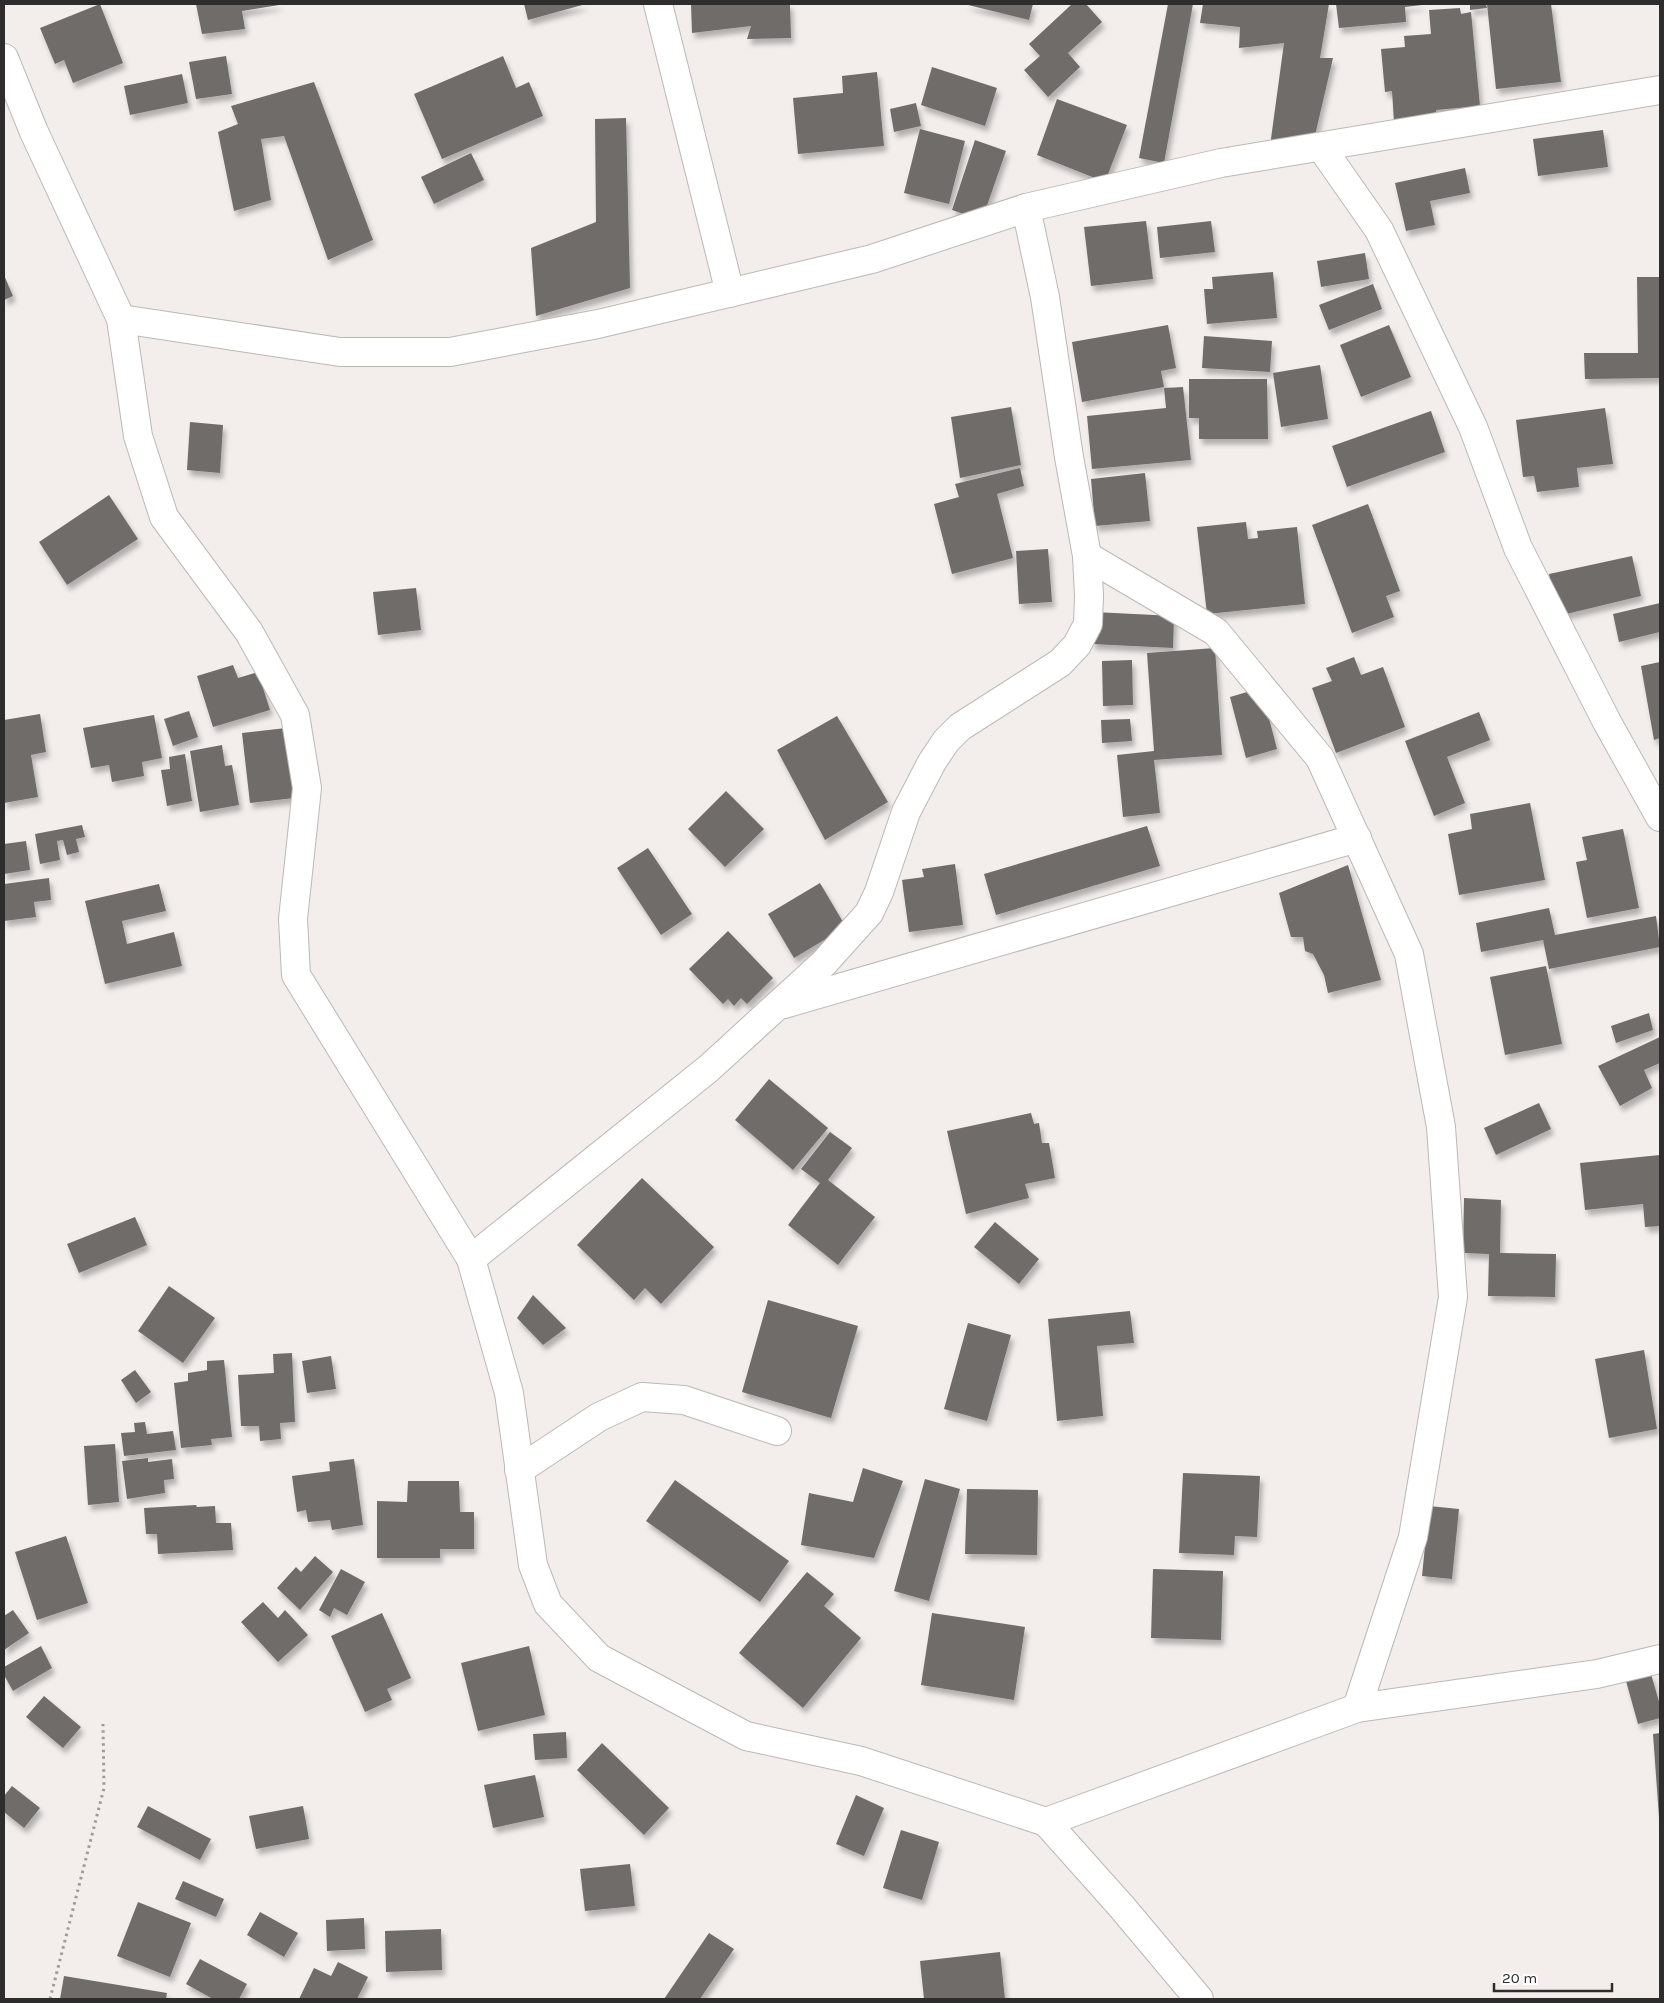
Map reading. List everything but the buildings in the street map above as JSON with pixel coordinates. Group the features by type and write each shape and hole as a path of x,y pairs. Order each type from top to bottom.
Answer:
{"street":[{"path":"658,4 730,293"},
{"path":"4,58 34,132 122,320 138,436 164,516 249,632 295,715 307,788 293,918 296,975 471,1259 509,1393 533,1565 548,1604 599,1658 746,1736 861,1761 1046,1822 1122,1906 1199,1999"},
{"path":"122,320 340,352 450,352 598,324 872,259 1026,208 1221,163 1660,90"},
{"path":"1321,147 1380,230 1472,427 1518,548 1607,722 1660,817"},
{"path":"471,1259 708,1069 824,963 869,913 879,892 906,812 932,762 946,741 960,726 1060,663 1077,646 1088,624 1087,556 1069,457 1045,297 1026,208"},
{"path":"1087,556 1216,632 1320,758 1409,954 1441,1127 1453,1297 1413,1537 1357,1708"},
{"path":"777,1006 1357,838"},
{"path":"520,1470 599,1417 642,1397 684,1400 777,1431"},
{"path":"1046,1822 1357,1708 1597,1674 1660,1659"}],"path":[{"path":"50,1999 104,1788 103,1724"}]}
